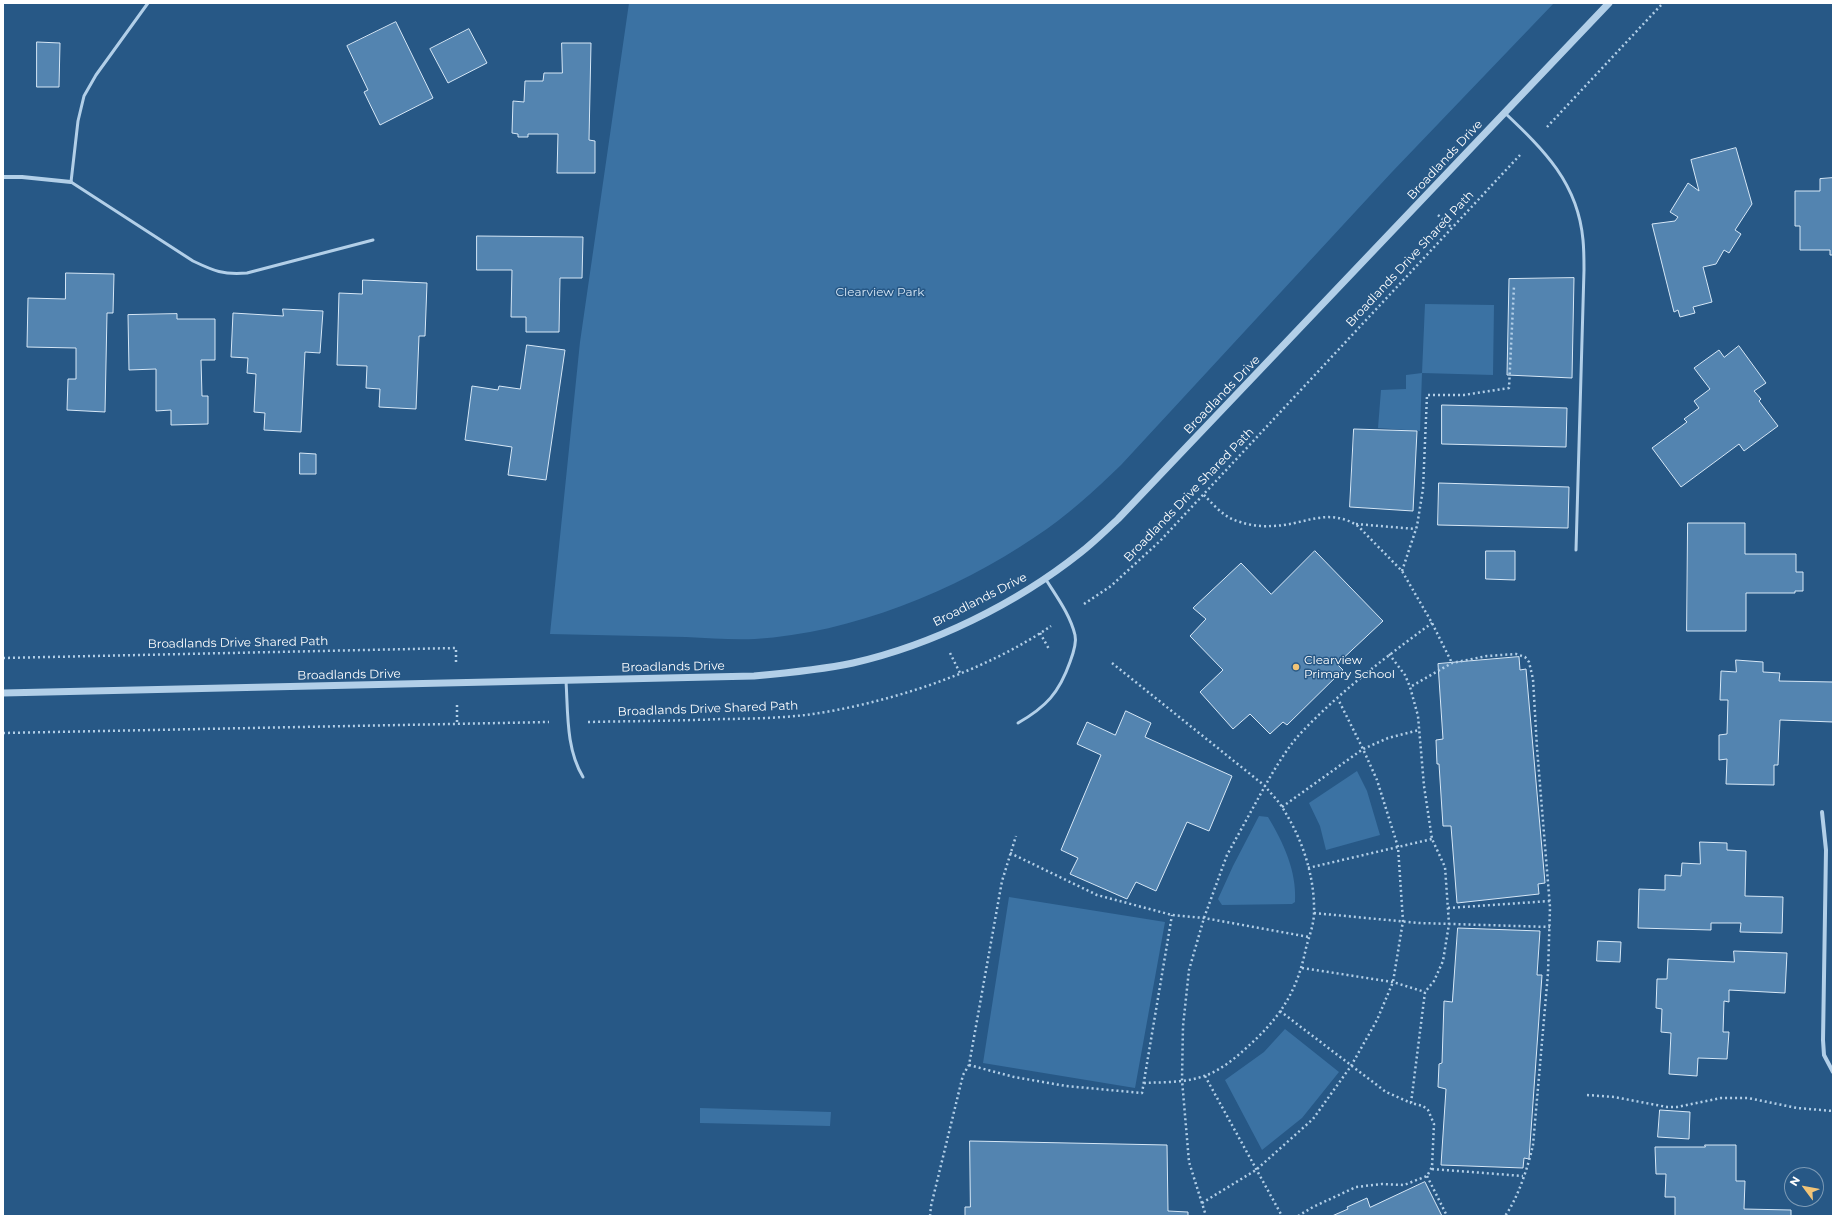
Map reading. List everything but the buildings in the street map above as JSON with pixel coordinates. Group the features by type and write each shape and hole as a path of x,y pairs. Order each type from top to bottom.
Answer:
{"street":[{"name":"Broadlands Drive","path":"3,693 754,676 804,671 853,662 902,648 951,630 1000,605 1045,578 1080,553 1118,519 1609,3"},
{"path":"3,177 22,177 71,182"},
{"path":"1822,812 1826,850 1824,1055 1833,1072"}],"lane":[{"path":"148,3 96,75 84,96 78,121 71,182 193,261 211,270 228,275 247,273 373,240"},
{"path":"1505,113 1534,140 1553,163 1568,185 1580,219 1584,240 1576,550"},
{"path":"1018,722 1036,712 1052,697 1064,679 1074,652 1076,637 1068,614 1045,578"},
{"path":"566,680 568,722 572,750 576,766 583,777"}],"path":[{"name":"Broadlands Drive Shared Path","path":"3,733 457,723 745,719 805,715 841,709 883,699 923,687 960,673 1040,633 1111,586 1160,541 1663,3"},
{"path":"1434,211 1452,228"},
{"path":"1402,571 1416,529 1423,488 1427,395 1464,395 1509,388 1514,286"},
{"path":"1204,495 1231,519 1261,526 1285,525 1324,517 1338,517 1354,523 1416,529"},
{"path":"1354,523 1367,533 1402,571 1432,623 1452,663"},
{"path":"1206,1216 1189,1162 1182,1080 1183,1026 1189,970 1204,918 1227,855 1282,757 1299,736 1338,698 1389,654 1432,623"},
{"path":"1040,633 1049,649"},
{"name":"Broadlands Drive Shared Path","path":"3,658 456,648 456,665"},
{"path":"949,651 960,673"},
{"path":"1389,654 1404,675 1410,687 1418,716 1424,786 1432,839 1445,867 1449,924 1443,961 1434,981 1425,992 1411,1103"},
{"path":"1410,687 1452,663 1487,656 1516,654 1525,657 1529,662 1533,679 1550,901 1548,973 1532,1145 1529,1160 1511,1208 1505,1216"},
{"path":"1112,663 1265,786 1282,807 1299,840 1311,876 1314,914 1302,968 1289,1000 1269,1027 1244,1050 1224,1065 1205,1076 1182,1080 1144,1083"},
{"path":"1202,1203 1256,1170 1313,1118 1351,1066 1378,1020 1393,982 1403,921 1398,847 1377,780 1338,698"},
{"path":"456,700 457,723"},
{"path":"1282,807 1363,749 1388,738 1419,730"},
{"path":"930,1216 931,1206 963,1075 969,1065 1002,881 1016,836"},
{"path":"1308,868 1432,839"},
{"path":"1010,853 1097,895 1172,915 1204,918 1309,938"},
{"path":"1448,908 1550,901"},
{"path":"1314,914 1449,924 1550,927"},
{"path":"969,1065 1014,1077 1074,1087 1142,1093 1172,915"},
{"path":"1302,968 1393,982 1425,992"},
{"path":"1280,1011 1386,1092 1411,1103 1423,1106 1428,1110 1434,1124 1432,1169 1427,1176 1404,1185 1382,1184 1356,1187 1313,1207 1298,1216"},
{"path":"1205,1076 1282,1216"},
{"path":"1587,1095 1614,1097 1667,1107 1677,1107 1721,1098 1748,1098 1797,1108 1833,1112"},
{"path":"1432,1169 1523,1176"},
{"path":"1427,1176 1447,1216"}],"green space":[{"name":"Clearview Park","path":"629,3 1554,3 1392,172 1121,465 1058,521 1004,557 971,575 901,606 828,628 792,635 755,639 738,639 550,634 580,342"},
{"path":"1425,304 1494,305 1493,375 1422,373"},
{"path":"1422,373 1420,431 1378,428 1381,390 1406,389 1406,375"},
{"path":"1357,771 1367,791 1380,835 1326,850 1320,826 1309,803"},
{"path":"1259,816 1268,817 1284,847 1294,879 1295,902 1292,904 1222,905 1218,899"},
{"path":"1009,897 1165,922 1135,1088 983,1063"},
{"path":"1285,1029 1339,1072 1302,1118 1262,1150 1225,1080 1264,1052"},
{"path":"700,1108 831,1112 830,1126 700,1123"}],"place":[{"name":"Clearview Primary School","path":"1296,667"}]}
